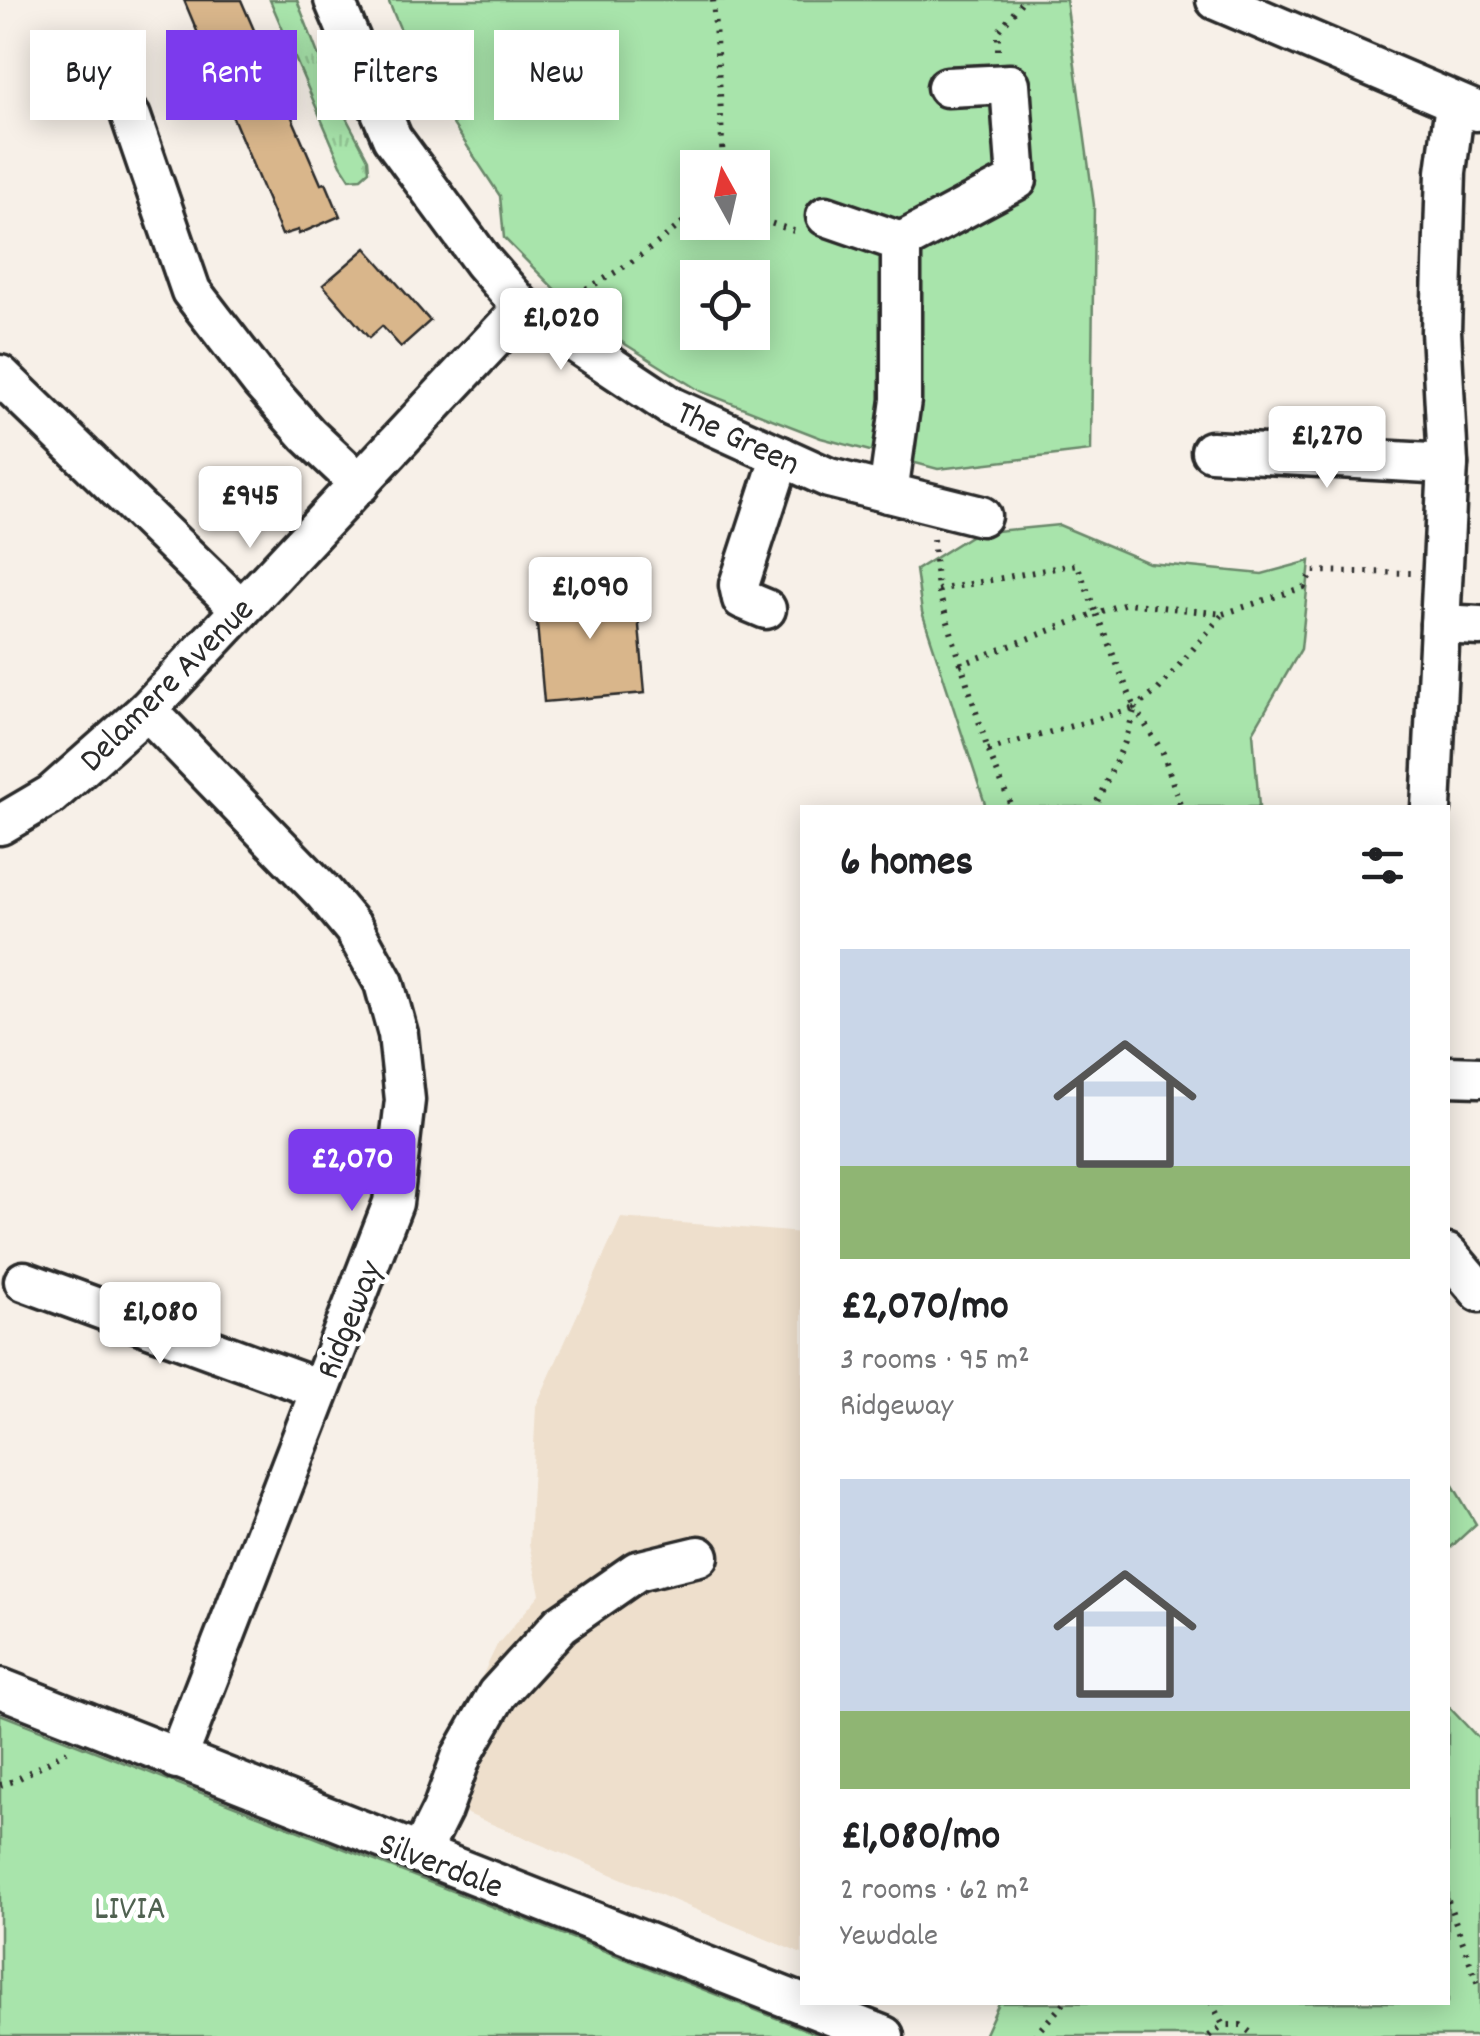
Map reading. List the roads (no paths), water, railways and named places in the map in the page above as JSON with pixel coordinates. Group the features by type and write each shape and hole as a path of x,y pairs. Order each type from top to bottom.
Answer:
{"street":[{"name":"The Green","path":"334,0 392,138 482,262 523,308 672,407 830,478 981,516"},
{"path":"1216,0 1468,108 1446,172 1441,331 1448,464 1431,805"},
{"path":"826,216 902,242 1017,180 1010,84 946,87"},
{"path":"131,120 191,291 261,382 360,484"},
{"path":"888,492 901,400 902,242"},
{"name":"Delamere Avenue","path":"0,824 50,796 147,710 523,308"},
{"path":"0,375 241,609"},
{"path":"1211,451 1448,464"},
{"path":"766,609 742,600 738,585 782,456"},
{"path":"1440,624 1480,626"},
{"name":"Ridgeway","path":"147,710 354,929 384,983 398,1034 405,1100 393,1202 177,1759"},
{"path":"1450,1076 1480,1077"},
{"path":"1450,1256 1480,1292"},
{"path":"24,1281 319,1390"},
{"path":"420,1854 442,1810 462,1754 497,1694 561,1624 638,1571 699,1556"},
{"name":"Silverdale","path":"0,1688 800,2003"},
{"name":"Silverdale","path":"805,2005 884,2036"}],"park label":[{"name":"LIVIA","path":"130,1906"}]}
